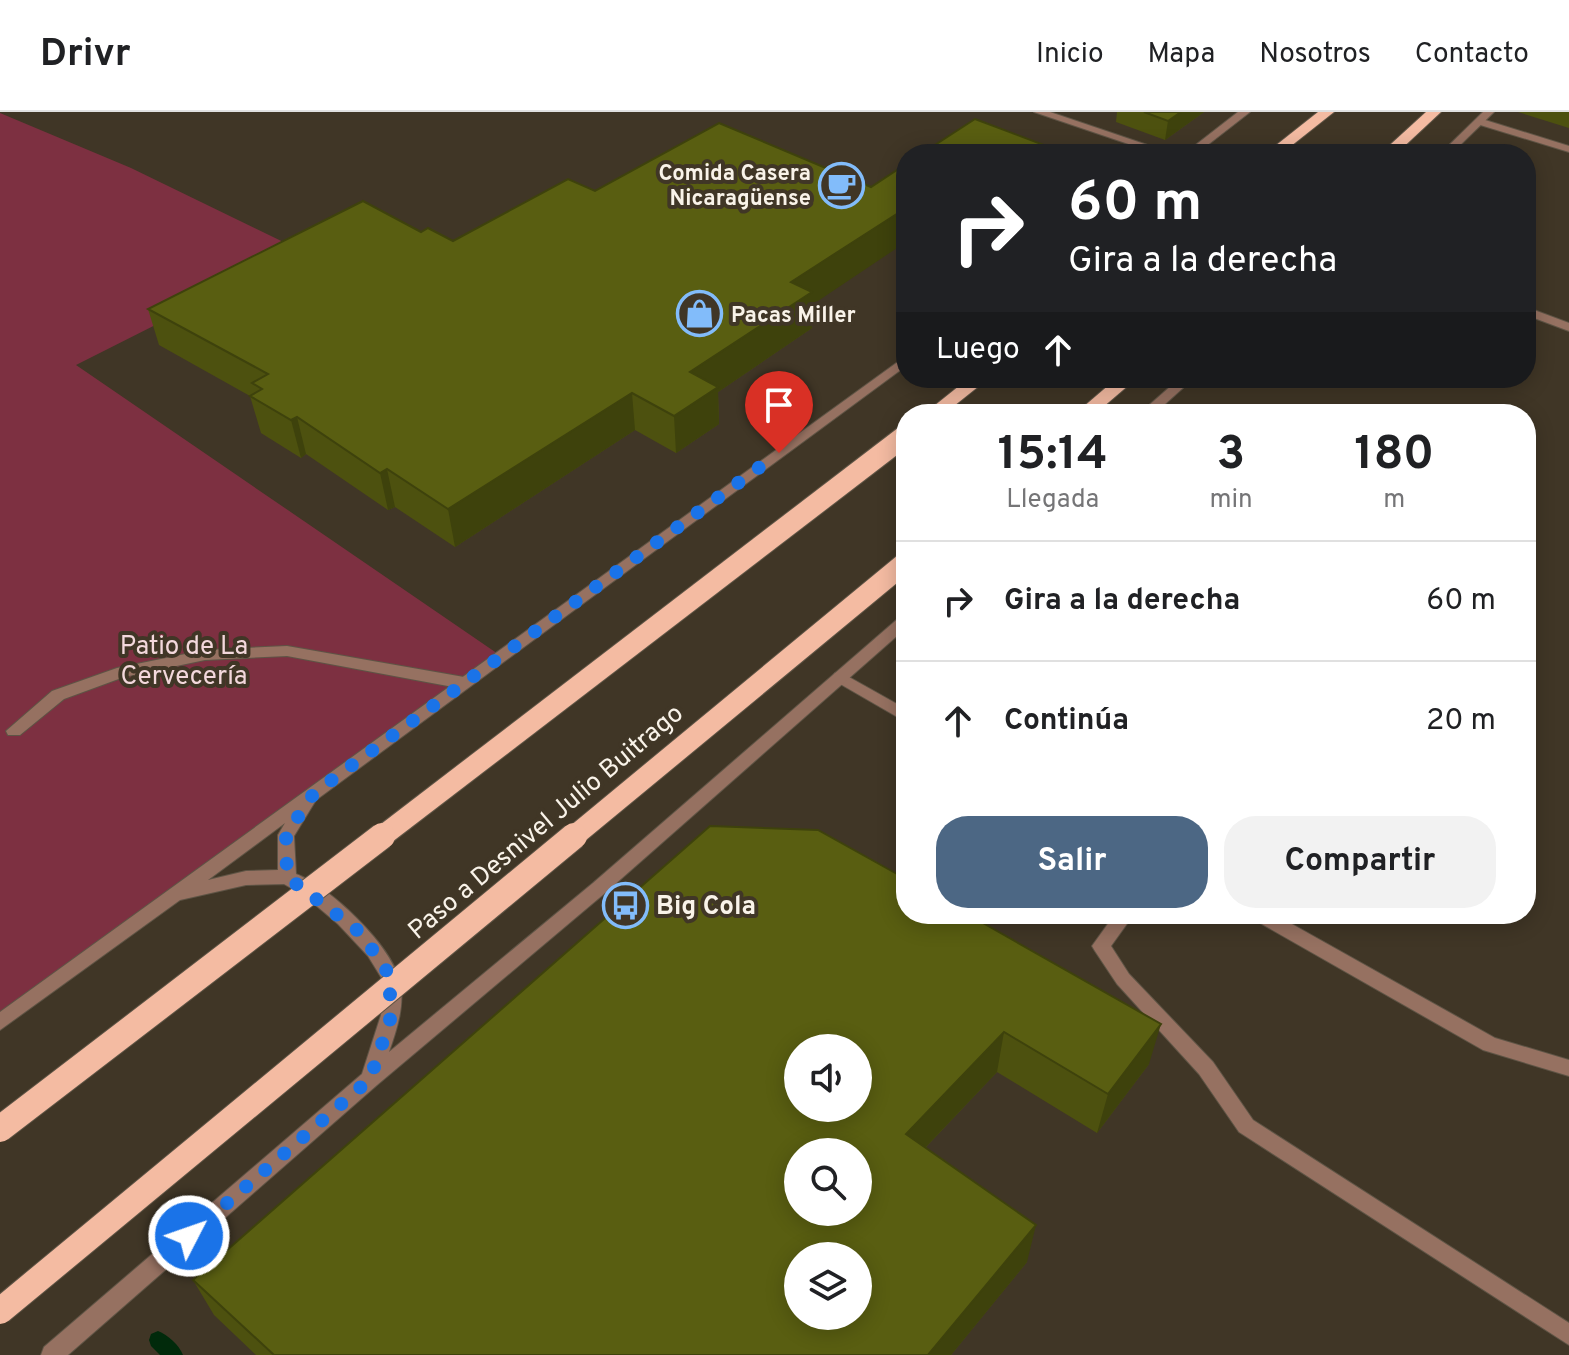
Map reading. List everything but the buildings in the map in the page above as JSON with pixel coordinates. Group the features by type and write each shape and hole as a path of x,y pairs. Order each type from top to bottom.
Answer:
{"highway":[{"path":"1285,144 1327,112"},
{"path":"1398,144 1434,112"},
{"path":"946,404 967,388"},
{"path":"1096,404 1116,388"},
{"path":"0,1129 896,443"},
{"name":"Paso a Desnivel Julio Buitrago","path":"0,1311 896,570"}],"street":[{"path":"1039,112 1138,144"},
{"path":"1202,144 1245,112"},
{"path":"1456,144 1489,112"},
{"path":"1481,122 1569,149"},
{"path":"1536,315 1569,327"},
{"path":"0,1022 896,367"},
{"path":"1158,404 1176,388"},
{"path":"54,1353 370,1079 599,888 896,629"},
{"path":"14,731 58,695 122,672 205,655 287,651 464,683"},
{"path":"840,677 896,710"},
{"path":"287,877 286,835 314,793"},
{"path":"170,898 230,880 287,877 361,933 390,976 390,1021 370,1079"},
{"path":"1118,924 1101,946 1123,979 1206,1068 1246,1126 1569,1335"},
{"path":"1277,924 1490,1044 1569,1068"}],"green space":[{"name":"Patio de La Cervecería","path":"0,113 131,168 302,251 76,365 501,656 0,1022"}],"waterway":[{"path":"158,1340 174,1355"}],"place":[{"name":"Comida Casera Nicaragüense","path":"842,185"},
{"name":"Pacas Miller","path":"700,314"},
{"name":"Big Cola","path":"625,905"}],"route":[{"path":"189,1236 370,1079 390,1021 390,976 361,933 287,877 286,835 314,793 779,453"}]}
